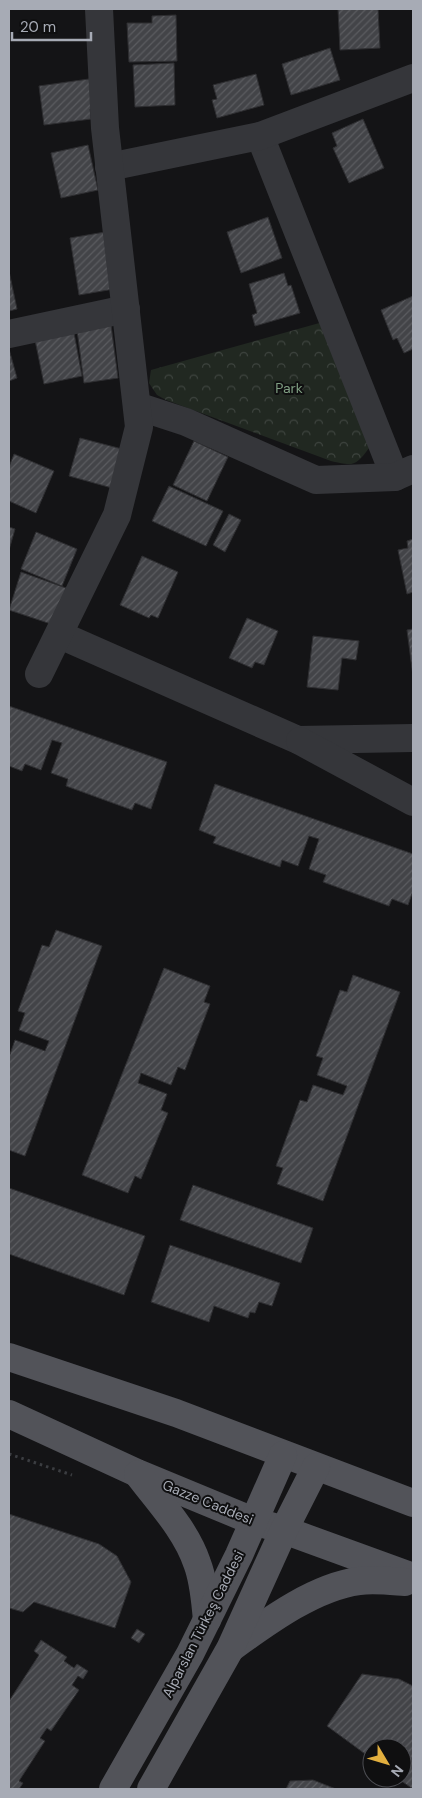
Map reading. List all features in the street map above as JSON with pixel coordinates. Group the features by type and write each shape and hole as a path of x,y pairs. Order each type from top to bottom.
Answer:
{"main road":[{"path":"9,1357 176,1414 413,1503"},
{"name":"Gazze Caddesi","path":"9,1414 137,1473 253,1521 284,1530 413,1577"},
{"name":"Alparslan Türkeş Caddesi","path":"113,1789 208,1620 283,1455"},
{"path":"151,1789 230,1648 284,1530 316,1467"},
{"path":"137,1473 187,1540 202,1578 208,1620"},
{"path":"230,1648 276,1616 333,1588 360,1581 413,1582"}],"street":[{"path":"39,674 60,635 117,515 140,427 105,128 99,9"},
{"path":"109,167 260,136 413,78"},
{"path":"137,406 186,422 316,480 404,473 260,136"},
{"path":"9,334 126,309"},
{"path":"60,635 298,740 413,802"},
{"path":"298,740 413,738"}],"green space":[{"name":"Park","path":"323,322 369,448 353,464 331,461 166,400 157,395 149,383 151,370"}],"building":[{"path":"338,9 378,9 380,48 340,50"},
{"path":"176,15 177,61 129,62 127,23 152,23 152,16"},
{"path":"330,48 340,80 291,95 282,64"},
{"path":"174,63 175,105 135,107 133,65"},
{"path":"256,74 264,105 217,118 212,100 217,99 213,85"},
{"path":"89,79 98,108 90,109 91,119 44,125 39,86"},
{"path":"363,119 384,168 349,183 333,148 337,146 332,133"},
{"path":"88,145 98,190 61,198 51,153"},
{"path":"268,217 282,258 241,273 227,232"},
{"path":"105,232 114,289 79,295 70,238"},
{"path":"9,271 17,309 9,311"},
{"path":"284,273 288,286 291,285 300,313 255,326 252,315 257,313 249,284"},
{"path":"413,296 413,349 404,353 397,338 393,340 381,310"},
{"path":"111,325 118,378 84,383 77,330"},
{"path":"74,333 82,376 44,384 35,340"},
{"path":"9,349 17,378 9,381"},
{"path":"80,438 122,449 112,488 69,476"},
{"path":"194,441 228,457 207,501 173,485"},
{"path":"14,454 54,471 36,513 9,501 9,467"},
{"path":"169,486 223,511 206,546 152,521"},
{"path":"229,514 241,520 225,552 213,545"},
{"path":"9,527 15,529 9,550"},
{"path":"36,532 77,549 62,586 21,569"},
{"path":"413,539 413,592 407,594 398,550 408,548 407,541"},
{"path":"142,556 178,572 158,618 151,615 149,618 120,605"},
{"path":"21,572 66,588 54,625 9,610"},
{"path":"247,618 278,631 264,665 255,662 252,668 229,658"},
{"path":"413,629 413,676 407,630"},
{"path":"313,636 359,641 356,660 342,658 338,690 307,687"},
{"path":"9,706 167,762 151,809 135,803 132,810 66,786 68,779 51,773 62,743 52,740 41,770 25,764 22,771 9,766"},
{"path":"215,784 413,854 413,891 408,905 392,899 389,906 323,882 326,875 309,869 319,839 309,836 298,866 282,860 280,867 213,843 216,837 199,830"},
{"path":"56,930 102,946 25,1156 9,1150 9,1057 15,1040 45,1051 49,1041 19,1030 25,1013 18,1011 42,945 49,947"},
{"path":"164,968 210,986 204,1002 210,1004 185,1070 178,1067 171,1085 141,1073 138,1083 167,1094 161,1110 168,1113 141,1179 135,1176 128,1193 82,1175"},
{"path":"353,975 400,992 323,1201 277,1184 283,1168 276,1166 300,1100 307,1102 313,1085 343,1095 347,1086 317,1075 323,1058 316,1056 340,990 347,992"},
{"path":"193,1185 313,1228 301,1263 180,1220"},
{"path":"9,1188 145,1236 124,1295 9,1254"},
{"path":"170,1245 280,1283 272,1306 259,1302 255,1313 250,1312 248,1318 214,1306 209,1322 151,1302"},
{"path":"9,1514 99,1544 117,1556 131,1582 115,1628 34,1602 23,1612 9,1608"},
{"path":"137,1629 145,1634 139,1643 131,1638"},
{"path":"41,1640 67,1657 64,1661 74,1668 77,1664 88,1671 83,1679 78,1676 72,1685 79,1690 51,1731 47,1728 40,1738 45,1741 19,1781 23,1783 19,1789 9,1789 9,1701 39,1655 34,1651"},
{"path":"362,1674 399,1679 413,1686 413,1789 412,1738 362,1738 362,1752 327,1726"},
{"path":"313,1780 336,1789 286,1789 290,1781"}]}
